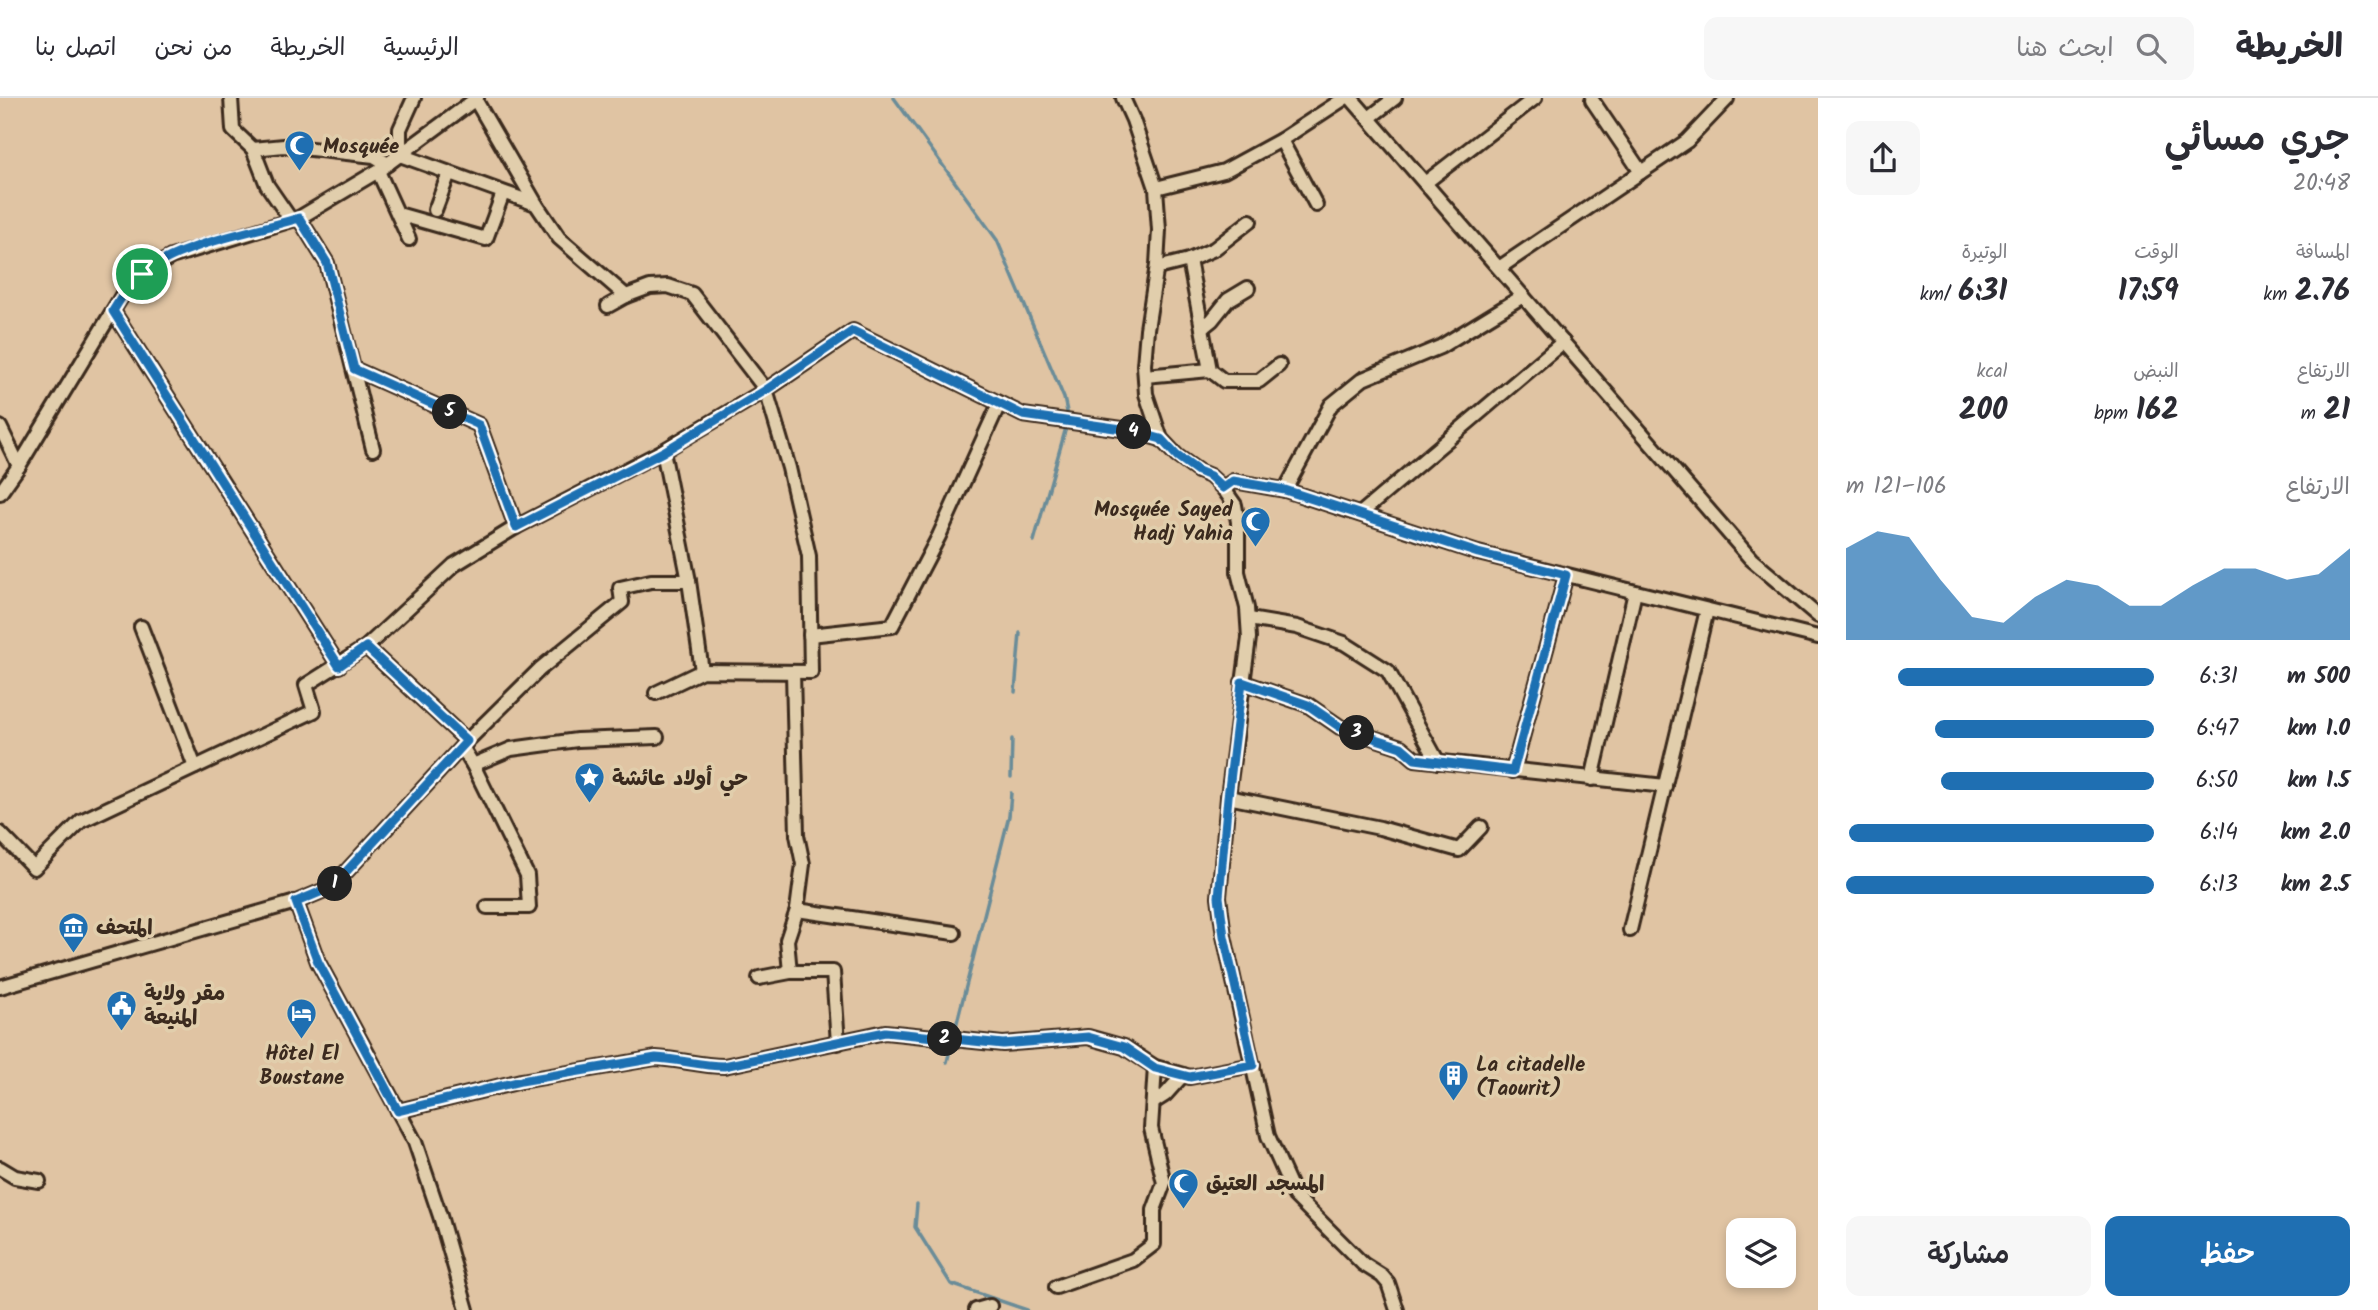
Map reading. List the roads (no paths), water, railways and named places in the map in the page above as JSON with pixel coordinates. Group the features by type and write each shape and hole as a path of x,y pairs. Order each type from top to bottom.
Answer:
{"street":[{"path":"231,98 233,130 253,149 267,185 327,263 373,449"},
{"path":"400,155 400,129 414,98"},
{"path":"1124,98 1156,188 1159,230 1157,268 1147,328 1146,394 1161,439 1177,456 1210,476 1223,488 1235,505 1238,522 1238,572 1249,619 1249,639 1228,797 1219,897 1224,936 1268,1136 1295,1196 1363,1264 1382,1276 1388,1283 1397,1310"},
{"path":"1156,188 1224,171 1281,140 1345,98"},
{"path":"1351,98 1751,559 1818,616"},
{"path":"1369,118 1395,98"},
{"path":"1425,183 1535,98"},
{"path":"0,493 123,294 142,274 155,265 196,248 295,219 383,168 476,99 536,204 559,238 626,296"},
{"path":"1499,268 1687,141 1727,99"},
{"path":"1592,100 1641,172"},
{"path":"1281,140 1315,205"},
{"path":"253,149 284,146 374,156 383,168 409,239"},
{"path":"400,155 536,204"},
{"path":"435,210 449,173"},
{"path":"398,214 486,239 503,193"},
{"path":"1157,268 1189,260 1214,249 1250,221"},
{"path":"1189,260 1210,370 1224,381 1259,381 1279,365"},
{"path":"608,306 650,287 668,286 692,294 766,390 789,468 809,556 811,672 702,671 656,693"},
{"path":"1202,328 1228,300 1248,288"},
{"path":"1285,490 1332,405 1363,379 1440,347 1523,296"},
{"path":"113,311 339,666"},
{"path":"0,833 34,868 81,821 314,711 306,685 366,647 453,565 516,527 663,452 766,390 853,331 1023,415 1129,430 1161,439"},
{"path":"1360,514 1563,342"},
{"path":"354,369 479,425 516,527"},
{"path":"1145,376 1210,370"},
{"path":"810,635 892,626 939,536 999,404"},
{"path":"0,428 19,466"},
{"path":"663,452 689,581 702,671"},
{"path":"1223,488 1233,481 1285,490 1478,553 1818,637"},
{"path":"1513,771 1566,575"},
{"path":"0,988 296,902 332,887 464,744 540,669 622,603 620,588 651,581 689,581"},
{"path":"1592,779 1635,592"},
{"path":"1630,930 1707,610"},
{"path":"1249,619 1297,627 1345,643 1388,671 1438,762"},
{"path":"141,627 195,768"},
{"path":"366,647 464,744 527,875 529,907 487,907"},
{"path":"790,972 787,940 797,910 803,864 797,835 793,672"},
{"path":"1242,682 1308,705 1340,727 1401,747 1415,759 1665,786"},
{"path":"473,765 511,749 577,740 657,737"},
{"path":"1228,797 1380,828 1459,850 1481,827"},
{"path":"296,902 318,962 415,1142 467,1310"},
{"path":"797,910 954,933"},
{"path":"759,978 790,972 833,972 838,1043"},
{"path":"398,1111 521,1081 656,1058 676,1059 706,1066 724,1066 885,1032 1003,1044 1088,1037 1124,1047 1155,1068 1183,1075 1201,1075 1253,1065"},
{"path":"1056,1287 1133,1260 1154,1244 1154,1210 1164,1183 1151,1128 1155,1068"},
{"path":"1154,1102 1165,1095 1183,1075"},
{"path":"0,1168 15,1177 39,1181"},
{"path":"976,1310 990,1306"}],"waterway":[{"path":"894,98 997,240 1064,398 1068,416"},
{"path":"1034,541 1067,424"},
{"path":"1015,692 1020,633"},
{"path":"1011,777 1012,739"},
{"path":"947,1062 1009,816 1011,793"},
{"path":"917,1204 915,1227 951,1284 1027,1310"}],"place":[{"name":"Mosquée","path":"300,173"},
{"name":"Mosquée Sayed Hadj Yahia","path":"1256,548"},
{"name":"حي أولاد عائشة","path":"589,805"},
{"name":"المتحف","path":"73,954"},
{"name":"مقر ولاية المنيعة","path":"121,1032"},
{"name":"Hôtel El Boustane","path":"302,1040"},
{"name":"La citadelle (Taourit)","path":"1453,1103"},
{"name":"المسجد العتيق","path":"1183,1210"}]}
